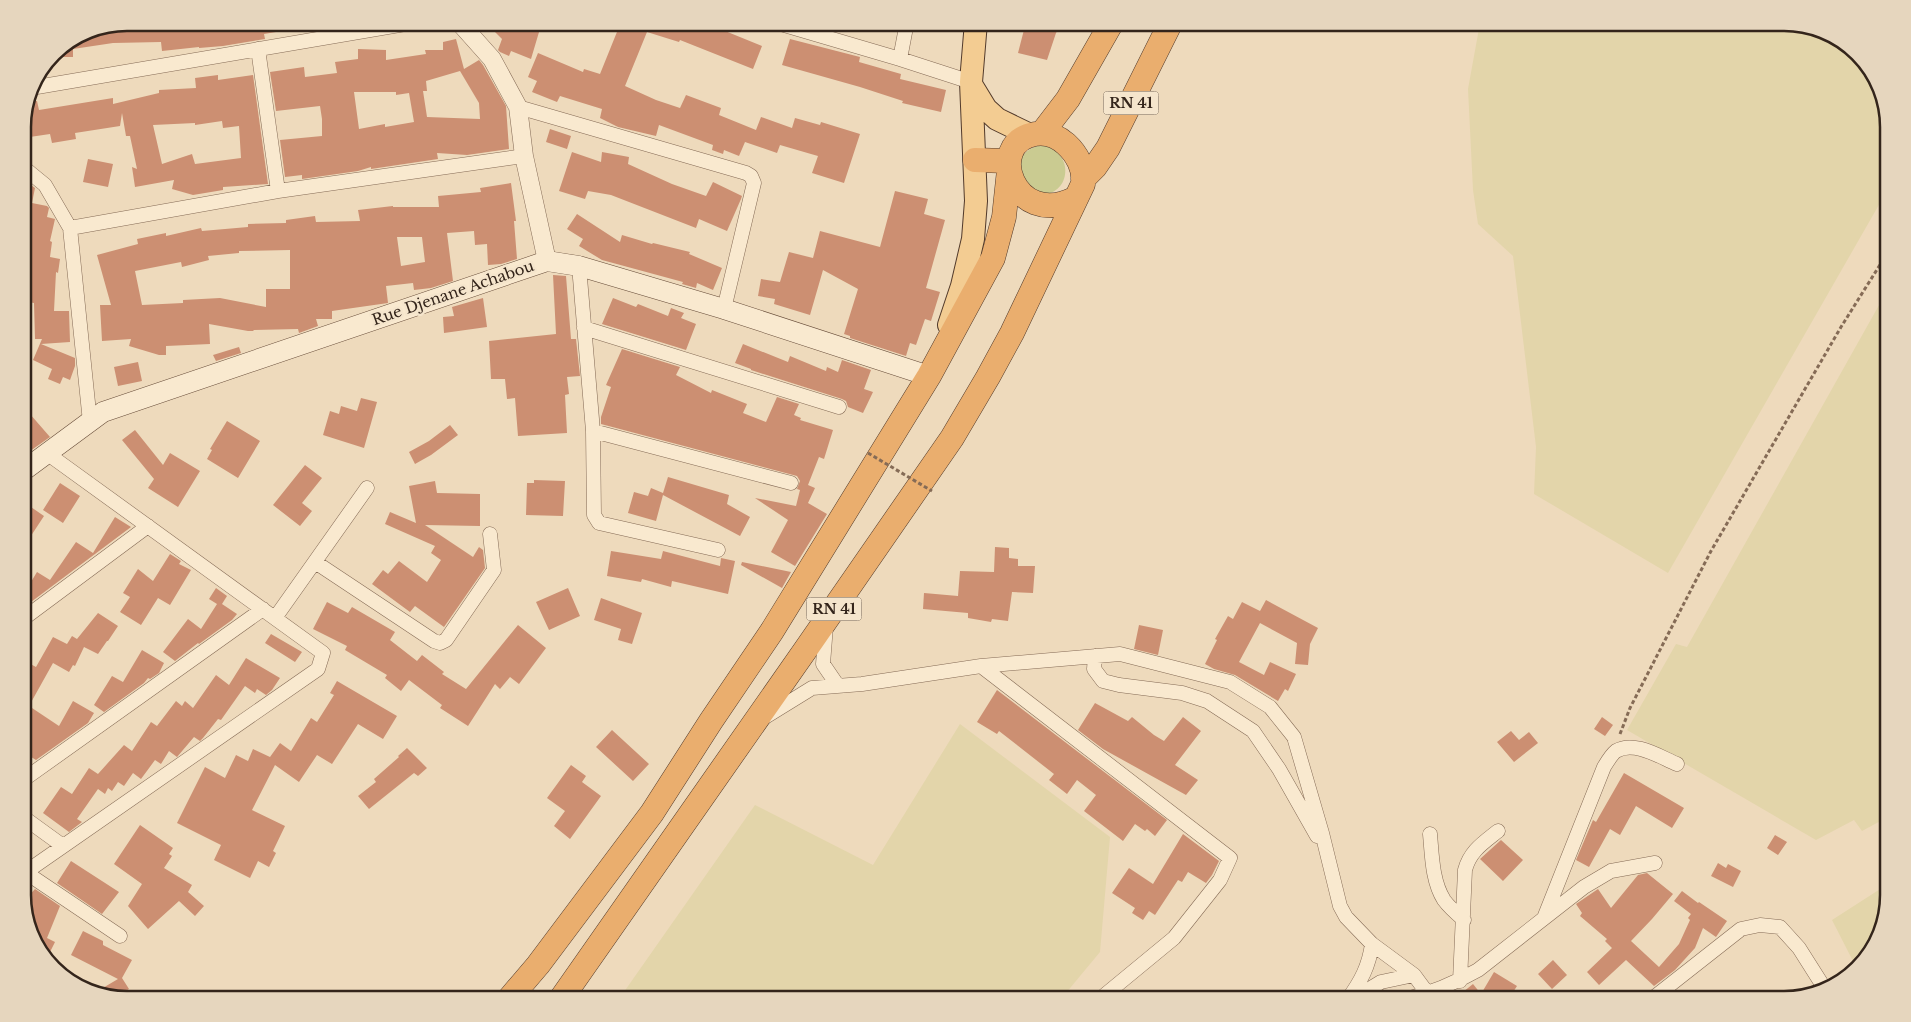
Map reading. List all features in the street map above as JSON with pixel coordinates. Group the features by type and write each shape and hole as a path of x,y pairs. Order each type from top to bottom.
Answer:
{"highway":[{"path":"1036,134 1058,138 1071,148 1079,162 1079,189 1064,204 1054,206 1041,205 1020,193 1012,182 1009,166 1012,150 1016,145 1036,134 1068,99 1107,31"},
{"name":"RN 41","path":"567,991 946,446 984,385 1012,333 1079,189 1108,148 1166,31"},
{"path":"975,160 1009,166"},
{"name":"RN 41","path":"524,991 538,966 652,812 772,632 933,370 993,258 1003,224 1009,166"},
{"path":"517,991 538,966"}],"main road":[{"path":"933,370 962,286 973,239 976,201 971,82 975,31"},
{"path":"971,82 986,109 991,114 1010,126 1036,134"},
{"name":"Rue Djenane Achabou","path":"31,466 103,412 547,261 579,266 933,370"}],"street":[{"path":"40,87 364,31"},
{"path":"467,31 492,59 518,107 524,156 547,261"},
{"path":"805,31 971,82"},
{"path":"900,59 905,31"},
{"path":"258,49 278,191"},
{"path":"518,107 751,176 754,183 724,309"},
{"path":"70,228 278,191 524,156"},
{"path":"31,174 45,185 70,228 90,422"},
{"path":"579,266 592,431 594,515 599,523 718,550"},
{"path":"584,328 839,406"},
{"path":"592,431 791,483"},
{"path":"31,868 318,669 323,653 48,454"},
{"path":"275,618 367,488"},
{"path":"31,613 148,526"},
{"path":"315,562 434,641 440,643 446,640 494,570 490,534"},
{"path":"31,770 263,610"},
{"path":"826,620 823,664 838,686"},
{"path":"753,723 812,688 981,666 1095,656 1120,654 1230,682 1270,707 1294,737 1340,906 1346,917 1372,944 1414,975 1425,991"},
{"path":"1095,656 1094,669 1103,681 1182,693 1207,701 1253,731 1279,769 1327,855"},
{"path":"981,666 1230,858 1220,880 1174,938 1111,991"},
{"path":"1544,919 1604,767 1616,751 1626,748 1639,748 1677,764"},
{"path":"31,823 63,846"},
{"path":"1460,980 1468,861 1474,850 1498,831"},
{"path":"1430,834 1438,886 1444,900 1464,920"},
{"path":"1440,991 1478,970 1584,887 1611,872 1655,863"},
{"path":"31,878 120,936"},
{"path":"1663,991 1741,929 1760,925 1780,927 1799,948 1822,983"},
{"path":"1354,991 1370,960 1372,944"},
{"path":"1368,991 1381,982 1414,975"}],"path":[{"path":"1616,751 1621,730 1630,708 1711,551 1841,328 1880,265"},
{"path":"868,453 932,491"}],"shaded area":[{"path":"1479,31 1784,31 1809,35 1837,47 1864,74 1875,96 1880,121 1880,203 1668,573 1534,494 1536,447 1513,256 1478,224 1473,190 1468,89"},
{"path":"1880,303 1880,821 1862,831 1854,820 1816,840 1627,730 1676,644 1687,647"},
{"path":"960,724 1110,837 1100,952 1068,991 625,991 755,805 873,865"},
{"path":"1880,889 1875,926 1867,943 1853,961 1832,920"}],"green space":[{"path":"1042,145 1053,149 1060,156 1065,172 1059,188 1042,194 1024,186 1019,160 1029,150"}],"building":[{"path":"282,31 264,34 265,39 223,46 162,51 161,42 113,43 73,49 73,57 62,57 74,47 96,36 115,32"},
{"path":"494,31 539,31 531,59 511,51 509,56 500,52 498,50 502,39"},
{"path":"617,31 725,31 762,46 753,69 680,40 679,42 647,32 625,86 680,108 686,95 721,108 719,115 756,130 761,117 792,128 795,118 820,125 821,122 860,134 844,183 812,173 818,156 780,145 777,153 745,142 739,156 724,150 723,154 712,150 713,145 659,125 656,136 618,127 600,118 602,109 560,96 557,102 532,92 537,81 528,77 538,53 583,72 584,69 600,74"},
{"path":"1024,31 1057,31 1047,60 1018,53"},
{"path":"456,39 464,69 479,60 483,65 506,106 509,149 467,155 437,153 438,159 371,169 371,167 358,171 302,179 302,175 285,177 280,140 322,136 322,119 320,106 276,111 270,72 304,67 305,77 337,73 335,62 358,59 358,49 386,50 386,60 426,54 425,50 443,50 443,42","holes":["460,71 479,103 480,119 427,117 423,91 427,91 426,81","354,92 396,92 396,95 409,93 414,122 385,127 385,124 359,129"]},
{"path":"790,39 860,57 859,62 901,74 900,79 946,90 941,112 902,103 903,101 860,87 782,65"},
{"path":"218,75 218,80 253,75 268,184 223,187 223,190 193,195 172,189 174,180 135,187 132,167 137,169 130,136 126,136 122,113 120,126 75,133 76,139 52,143 50,134 31,137 31,121 35,101 37,101 39,110 113,98 113,104 159,93 159,90 196,88 195,78","holes":["222,121 223,128 239,126 241,158 195,164 192,154 162,164 153,125 195,123 195,125"]},
{"path":"550,129 571,136 567,149 546,142"},
{"path":"572,152 601,162 602,152 629,157 628,164 672,184 706,196 713,182 742,196 727,231 699,219 696,228 611,195 588,191 585,199 559,191"},
{"path":"88,159 113,164 108,187 83,182"},
{"path":"511,183 516,221 514,221 517,259 501,264 488,265 487,244 475,245 474,231 447,233 453,281 431,288 414,290 413,283 386,286 388,303 332,311 332,319 316,319 318,326 299,333 298,329 248,331 209,324 210,344 166,346 166,355 159,355 129,346 131,339 102,341 100,305 111,305 97,255 138,244 137,239 166,233 166,236 201,228 202,231 248,227 248,224 286,223 286,220 315,216 316,222 360,221 358,210 393,206 439,207 438,196 481,192 480,188","holes":["397,237 422,237 425,262 401,266","290,250 290,289 266,289 266,307 220,298 183,300 183,303 142,305 135,271 181,262 182,267 209,260 208,256 239,253 239,251"]},
{"path":"31,185 35,188 32,203 47,206 49,208 47,217 55,219 50,241 52,242 50,257 60,259 58,273 56,272 54,311 69,311 70,342 41,344 75,358 75,366 70,380 63,377 60,384 48,379 52,369 33,360 42,339 35,339 34,303 31,302"},
{"path":"895,191 928,199 924,214 945,220 926,288 940,292 931,321 925,319 916,345 910,343 906,356 850,338 850,336 844,334 858,289 823,270 810,315 774,304 775,299 758,296 761,279 780,282 789,252 813,258 820,231 880,247"},
{"path":"577,214 620,242 622,235 690,252 689,254 722,268 713,290 697,283 696,288 682,284 683,282 602,260 579,246 583,239 567,229"},
{"path":"553,275 566,276 571,339 576,339 580,376 567,377 569,394 565,395 567,433 518,436 515,398 507,399 505,379 491,379 489,341 556,334"},
{"path":"483,298 487,327 444,333 443,317 454,316 452,307"},
{"path":"613,298 636,307 638,304 668,316 671,308 684,313 681,318 696,324 686,350 602,324"},
{"path":"743,344 788,362 790,356 826,371 827,367 838,372 842,360 871,370 864,389 873,392 863,413 848,407 846,401 842,399 751,370 735,363"},
{"path":"239,347 241,353 216,361 213,355"},
{"path":"622,349 680,367 676,375 711,393 712,390 747,404 743,413 766,422 777,397 799,404 794,415 801,418 800,420 833,430 824,459 819,457 808,485 815,488 808,503 827,514 795,566 771,552 788,520 755,498 796,506 800,490 797,489 800,481 797,476 601,424 601,417 611,387 606,385"},
{"path":"138,362 142,381 118,386 114,367"},
{"path":"361,398 377,402 364,448 323,435 330,411 339,414 341,406 357,411"},
{"path":"31,415 50,437 31,450"},
{"path":"227,421 260,441 238,478 207,459 212,450 210,449"},
{"path":"450,425 458,435 415,464 409,452 429,441"},
{"path":"135,430 163,465 170,453 200,471 178,507 148,488 154,479 122,440"},
{"path":"305,465 322,478 302,503 312,511 300,526 273,505"},
{"path":"668,477 729,495 727,504 750,517 740,536 663,495 656,521 628,513 634,492 648,496 651,488 663,493"},
{"path":"534,480 565,481 563,516 526,515 527,483 534,483"},
{"path":"435,481 437,493 480,494 480,526 425,525 473,557 479,547 483,550 485,568 444,627 415,606 410,612 372,584 383,570 388,574 399,561 427,582 441,560 431,553 435,546 385,524 390,512 416,523 409,486"},
{"path":"60,483 80,496 63,523 43,510"},
{"path":"31,507 44,516 31,536"},
{"path":"115,517 131,527 31,602 31,582 37,572 50,580 76,542 93,553"},
{"path":"995,547 1009,548 1009,558 1018,559 1018,566 1035,566 1033,593 1012,592 1008,621 992,619 991,622 968,618 968,613 923,609 924,593 958,596 960,571 994,572"},
{"path":"611,551 661,559 663,551 720,566 721,558 735,561 728,594 672,581 671,587 642,579 641,582 607,576"},
{"path":"170,554 181,561 179,564 191,570 170,605 158,598 141,625 120,612 130,597 123,593 138,569 153,581"},
{"path":"742,562 791,572 782,588 741,565"},
{"path":"216,588 227,596 222,604 237,614 232,620 175,661 163,652 188,619 201,629 217,604 209,599"},
{"path":"568,588 580,616 549,630 536,602"},
{"path":"601,598 642,613 632,644 618,640 621,629 594,620"},
{"path":"1266,600 1318,628 1310,644 1308,665 1295,664 1297,643 1260,623 1239,662 1264,675 1270,662 1296,674 1288,691 1285,689 1278,701 1235,675 1214,669 1205,664 1217,640 1215,639 1228,616 1233,619 1242,602 1260,611"},
{"path":"327,602 348,613 352,607 395,632 390,640 417,661 422,655 444,672 442,674 466,689 518,625 546,648 519,684 510,677 500,689 495,684 468,726 440,708 442,705 409,680 401,691 385,678 387,675 345,650 347,646 313,629"},
{"path":"98,613 118,626 98,654 84,647 75,666 73,665 69,672 53,663 31,702 31,664 36,667 53,637 67,644 72,636 77,639"},
{"path":"1139,625 1163,630 1158,655 1134,649"},
{"path":"271,634 302,652 295,662 265,643"},
{"path":"142,650 164,663 159,673 150,679 148,678 144,683 104,712 94,705 112,676 123,682"},
{"path":"246,658 280,678 266,695 257,689 255,693 245,686 221,720 218,719 200,741 194,737 177,757 169,751 161,764 155,760 141,779 133,773 124,786 118,782 112,791 108,788 105,794 98,789 77,819 82,822 69,832 43,813 61,787 72,794 89,768 98,774 124,745 132,751 151,722 157,726 176,701 182,706 185,701 193,708 216,675 229,685"},
{"path":"337,681 397,716 383,739 358,724 332,764 317,755 299,782 275,765 252,810 285,826 273,851 276,853 269,867 258,861 250,878 214,860 221,845 177,823 205,767 225,778 236,755 248,761 253,749 270,757 280,743 291,751 311,718 317,722 334,695 330,693"},
{"path":"997,690 1167,820 1155,836 1147,829 1145,831 1135,824 1123,841 1084,811 1096,795 1077,780 1067,794 1049,780 1054,774 999,731 997,734 977,722"},
{"path":"73,701 94,713 88,723 36,760 31,757 31,707 59,726"},
{"path":"1095,703 1128,721 1132,717 1164,741 1183,717 1201,731 1175,765 1198,780 1186,795 1103,749 1078,730"},
{"path":"1602,717 1613,725 1605,736 1594,729"},
{"path":"612,730 649,764 633,781 596,747"},
{"path":"1511,731 1519,740 1529,732 1538,743 1514,762 1497,742"},
{"path":"407,748 427,768 418,776 414,773 369,809 358,796 376,782 374,779"},
{"path":"571,765 586,776 582,782 601,796 570,839 554,826 565,811 547,798"},
{"path":"1624,773 1684,808 1672,828 1636,806 1620,835 1610,829 1589,867 1576,860 1593,820 1596,822"},
{"path":"140,825 173,848 169,854 172,856 164,868 192,885 188,892 204,906 195,916 179,901 148,929 128,906 142,884 114,864"},
{"path":"1183,834 1219,861 1206,883 1188,872 1182,882 1178,880 1155,915 1149,911 1143,920 1132,913 1135,908 1112,893 1129,868 1153,884"},
{"path":"1775,835 1787,842 1778,855 1767,848"},
{"path":"1501,840 1523,860 1503,881 1480,859"},
{"path":"71,861 119,892 102,914 57,883"},
{"path":"1718,863 1726,868 1728,864 1741,871 1733,887 1711,876"},
{"path":"1647,873 1673,894 1631,941 1659,967 1679,944 1690,920 1688,918 1691,914 1674,901 1682,891 1727,921 1716,937 1703,928 1695,948 1675,970 1654,986 1626,960 1599,985 1587,972 1612,948 1605,941 1607,939 1580,916 1582,913 1576,904 1598,889 1611,908 1638,875"},
{"path":"35,889 60,906 47,938 55,942 50,952 36,926 31,893"},
{"path":"83,931 103,941 103,945 132,960 122,978 129,989 121,991 103,988 118,979 71,955"},
{"path":"1553,960 1567,975 1552,989 1538,974"},
{"path":"1494,972 1517,986 1514,991 1483,991"},
{"path":"1473,984 1479,991 1464,991"}]}
